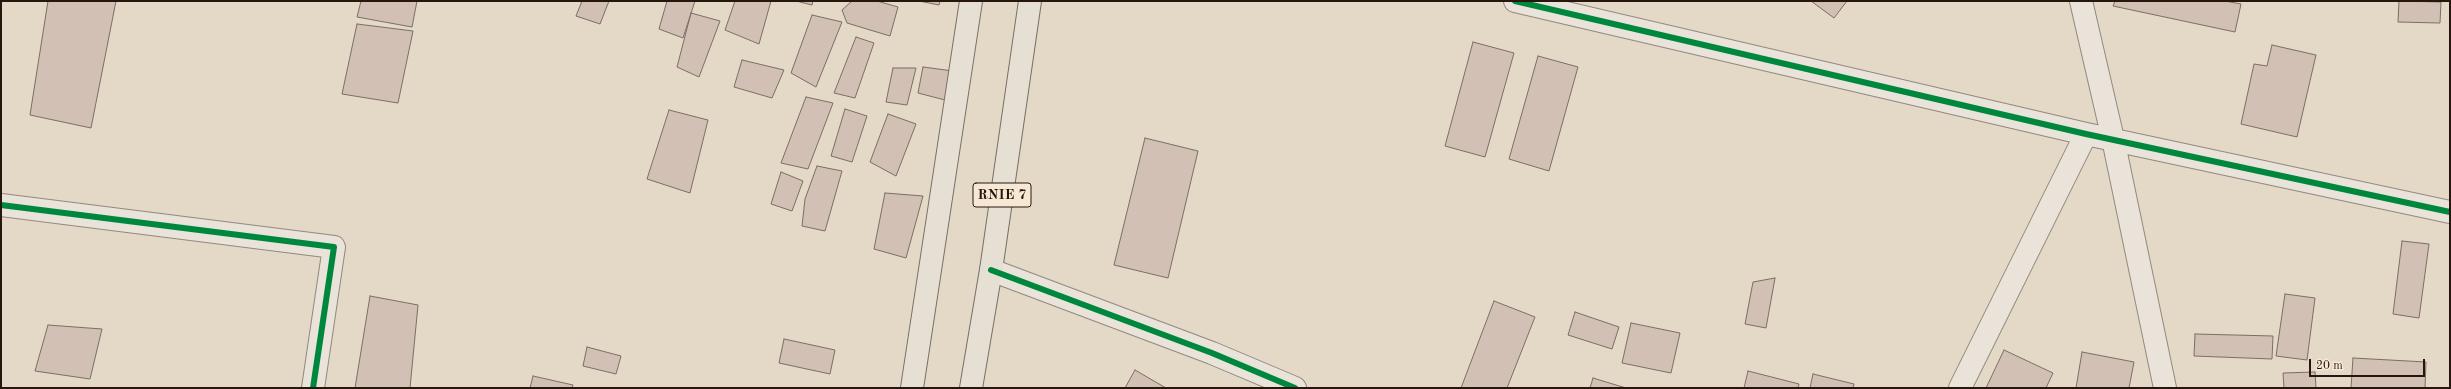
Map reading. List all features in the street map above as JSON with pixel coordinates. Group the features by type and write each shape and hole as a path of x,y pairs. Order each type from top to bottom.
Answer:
{"main road":[{"path":"912,388 971,1"},
{"name":"RNIE 7","path":"971,388 991,270 1030,1"}],"street":[{"path":"1515,1 2086,134 2449,209"},
{"path":"2080,1 2113,139 2165,388"},
{"path":"1960,388 2086,134"},
{"path":"1,205 334,247 313,388"},
{"path":"991,270 1212,353 1295,388"}],"building":[{"path":"48,1 116,1 91,128 30,115"},
{"path":"361,1 417,1 412,27 357,17"},
{"path":"582,1 609,1 600,24 576,16"},
{"path":"667,1 695,1 683,38 659,29"},
{"path":"735,1 771,1 759,44 725,30"},
{"path":"796,1 813,1 812,5"},
{"path":"852,1 877,1 898,7 890,36 847,23 842,10"},
{"path":"919,1 940,1 939,5"},
{"path":"1811,1 1847,1 1834,18"},
{"path":"2115,1 2225,1 2241,4 2235,32 2113,6"},
{"path":"2399,1 2441,2 2440,23 2398,22"},
{"path":"691,13 720,21 699,77 677,67"},
{"path":"812,15 842,22 816,87 791,73"},
{"path":"357,24 413,31 398,103 342,94"},
{"path":"856,37 874,43 855,98 834,93"},
{"path":"1473,42 1514,53 1485,157 1445,146"},
{"path":"2272,45 2316,55 2297,137 2241,124 2254,64 2267,66"},
{"path":"1538,56 1578,67 1549,171 1509,159"},
{"path":"742,60 784,70 772,98 734,87"},
{"path":"923,67 953,71 945,100 918,93"},
{"path":"893,68 916,68 907,105 886,102"},
{"path":"806,97 833,103 808,169 781,163"},
{"path":"845,109 867,116 852,162 831,156"},
{"path":"669,110 708,120 690,193 647,179"},
{"path":"888,114 916,124 896,176 870,162"},
{"path":"1145,138 1198,151 1168,278 1114,265"},
{"path":"817,166 842,171 825,231 802,226 805,199"},
{"path":"781,172 803,181 792,211 771,204"},
{"path":"885,193 923,196 906,258 874,249"},
{"path":"2402,241 2429,244 2419,318 2393,314"},
{"path":"1775,278 1766,328 1745,324 1753,282"},
{"path":"2285,294 2315,298 2307,360 2276,356"},
{"path":"370,296 418,305 410,388 355,388"},
{"path":"1494,301 1535,317 1507,388 1461,388"},
{"path":"1575,312 1619,327 1612,349 1568,335"},
{"path":"1631,323 1680,333 1671,373 1622,363"},
{"path":"48,325 102,329 90,379 35,371"},
{"path":"2195,334 2273,336 2272,359 2194,356"},
{"path":"784,339 835,350 830,374 779,363"},
{"path":"587,347 621,356 616,374 583,366"},
{"path":"2004,350 2053,373 2046,388 1986,388"},
{"path":"2082,352 2134,362 2129,388 2076,388"},
{"path":"2353,358 2426,362 2425,388 2351,388"},
{"path":"1135,370 1166,388 1125,388"},
{"path":"1748,371 1799,384 1798,388 1744,388"},
{"path":"2315,372 2316,388 2284,388 2283,373"},
{"path":"1813,374 1854,384 1853,388 1810,388"},
{"path":"533,376 573,385 572,388 530,388"},
{"path":"1593,378 1626,388 1590,388"}],"cycle path":[{"path":"1515,1 2086,134 2450,212"},
{"path":"1,205 334,247 313,388"},
{"path":"991,270 1212,353 1295,388"}]}
